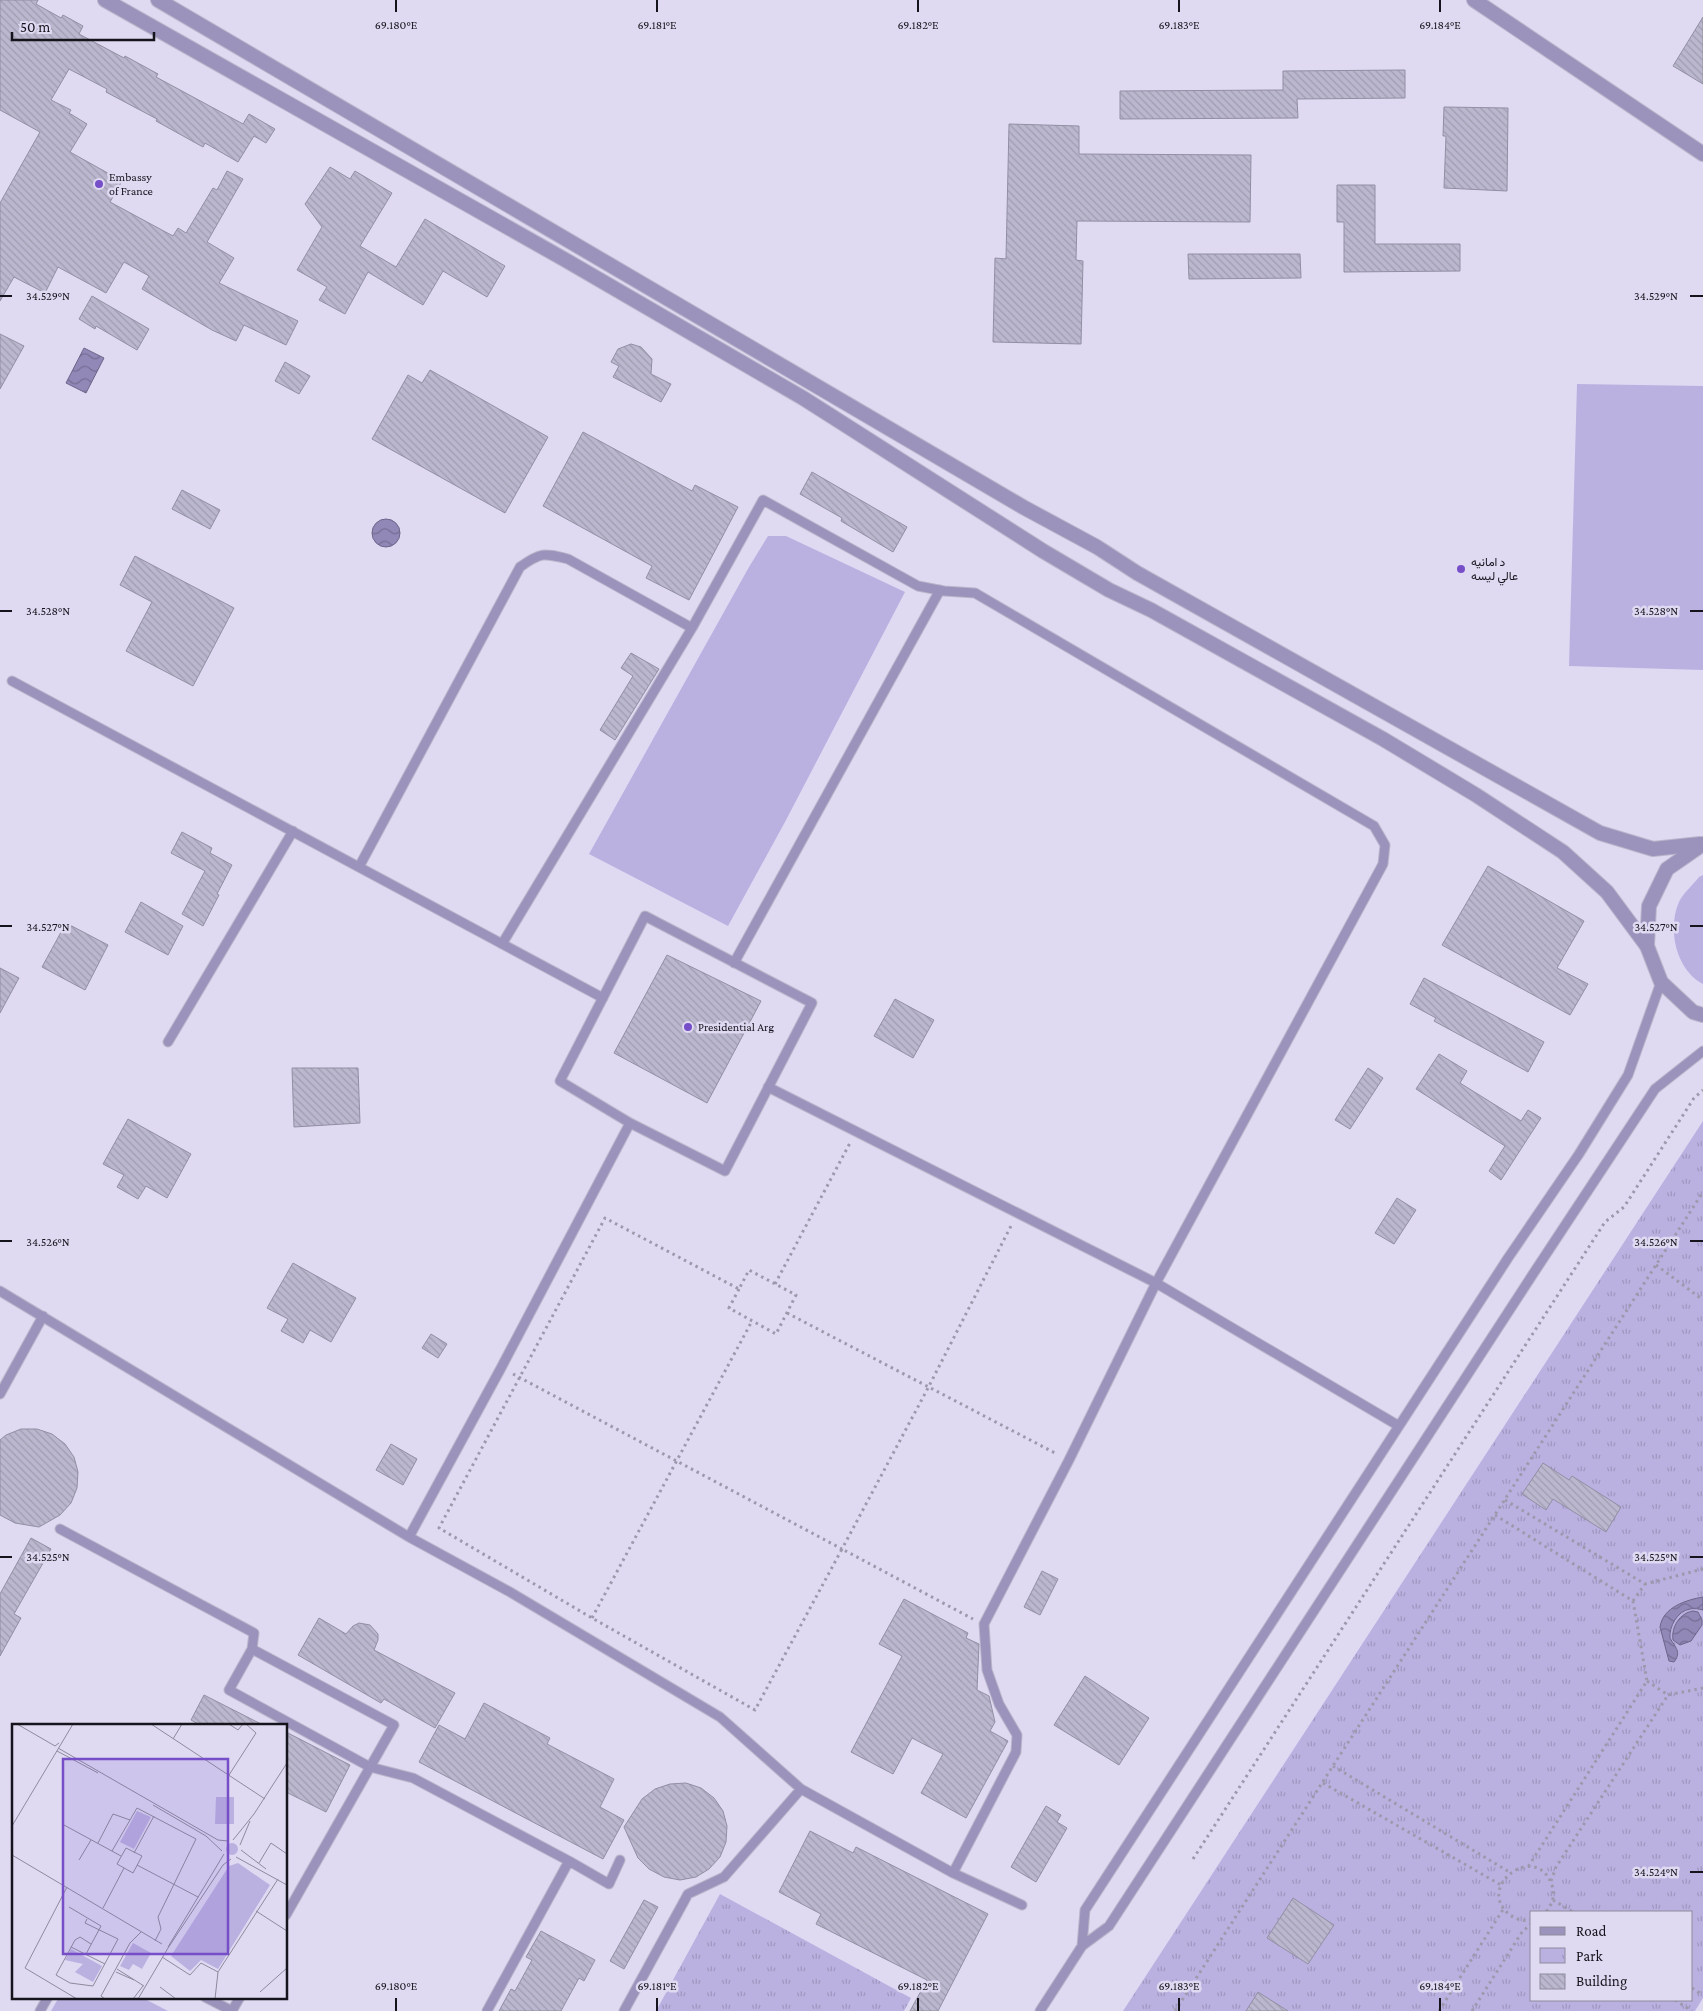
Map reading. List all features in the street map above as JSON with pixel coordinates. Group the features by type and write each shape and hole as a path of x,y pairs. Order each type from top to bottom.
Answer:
{"street":[{"path":"104,0 121,4 304,113 562,258 803,398 1071,567 1383,740 1476,795 1570,859 1607,892 1647,946 1661,982 1693,1012 1703,1015"},
{"path":"158,0 1023,507 1097,547 1145,578 1600,833 1653,849 1701,844"},
{"path":"1474,0 1703,154"},
{"path":"304,113 316,93"},
{"path":"905,462 917,445"},
{"path":"1647,946 1649,906 1667,869 1701,844"}],"lane":[{"path":"502,944 692,628 763,500 918,586 975,593 1374,826 1385,845 1383,864 1156,1283 1069,1460 984,1624 987,1670 999,1704 1017,1735 1016,1752 953,1873"},
{"path":"360,867 520,567 534,557 547,554 568,559 692,628"},
{"path":"734,963 940,590"},
{"path":"12,681 603,998"},
{"path":"168,1042 293,831"},
{"path":"645,916 734,963 812,1003 725,1170 630,1123 560,1081 645,916"},
{"path":"1082,1946 1085,1910 1508,1258 1579,1154 1628,1075 1661,982"},
{"path":"1040,2011 1082,1946 1109,1926 1533,1274 1655,1090 1703,1051"},
{"path":"768,1087 1156,1283 1399,1426"},
{"path":"409,1537 501,1368 630,1123"},
{"path":"0,1291 409,1537 510,1592 720,1717 801,1789 953,1873 1022,1905"},
{"path":"0,1394 43,1316"},
{"path":"60,1529 254,1633 252,1649 229,1690 370,1767 414,1778 609,1884 620,1860"},
{"path":"252,1649 394,1724 289,1904"},
{"path":"624,2011 688,1894 724,1877 801,1789"},
{"path":"487,2011 569,1861"},
{"path":"40,2011 47,1998"},
{"path":"207,1998 232,2011 239,1998"}],"path":[{"path":"1193,1859 1605,1222 1624,1207 1694,1098 1703,1090"},
{"path":"775,1284 856,1132"},
{"path":"1175,2011 1703,1192"},
{"path":"739,1289 605,1218 439,1528 592,1618 755,1710 928,1388 1017,1213"},
{"path":"1656,1265 1703,1300"},
{"path":"749,1270 775,1284 796,1295 776,1334 729,1308 749,1270"},
{"path":"787,1313 1069,1460"},
{"path":"592,1618 752,1321"},
{"path":"501,1368 984,1624"},
{"path":"1505,1500 1645,1584"},
{"path":"1495,1515 1633,1601"},
{"path":"1528,1867 1647,1681 1633,1601 1645,1584 1703,1569"},
{"path":"1647,1681 1668,1695 1703,1688"},
{"path":"1551,1881 1556,1867 1668,1695"},
{"path":"1333,1766 1511,1873"},
{"path":"1323,1783 1501,1885"},
{"path":"1530,1922 1514,1918 1504,1908 1500,1900 1501,1885 1506,1876 1517,1868 1528,1867 1537,1869 1551,1881 1554,1890 1553,1900 1547,1911"},
{"path":"1553,1900 1571,1911"},
{"path":"1439,2011 1504,1908"},
{"path":"1472,2011 1522,1932 1530,1924"},
{"path":"1677,2001 1692,2011"}],"green space":[{"path":"1577,384 1703,386 1703,670 1569,666"},
{"path":"768,536 786,536 905,592 785,822 728,926 589,854"},
{"path":"1703,875 1703,984 1694,978 1680,959 1676,948 1674,924 1679,902 1699,877"},
{"path":"1703,1121 1703,1998 1695,2011 1123,2011"},
{"path":"720,1894 911,1998 904,2011 656,2011"},
{"path":"58,1998 143,1998 168,2011 51,2011"}],"water":[{"path":"84,348 104,358 86,393 66,383"},
{"path":"386,519 396,523 400,533 396,543 386,547 376,543 372,533 376,523"},
{"path":"1703,1597 1703,1610 1685,1610 1675,1620 1670,1638 1678,1652 1674,1662 1669,1661 1660,1627 1662,1620 1676,1606"},
{"path":"1693,1611 1698,1612 1702,1625 1691,1641 1680,1645 1673,1640 1673,1630 1680,1618"}],"building":[{"path":"0,0 38,0 36,4 61,18 63,15 83,26 79,34 158,74 156,77 243,124 249,114 275,129 266,143 254,136 238,162 205,143 203,147 156,121 157,119 106,92 107,89 69,69 51,100 71,110 69,113 87,124 70,152 122,181 110,202 173,236 178,228 186,233 213,188 217,190 227,171 243,179 207,242 234,258 219,283 298,321 286,345 244,325 236,341 212,330 142,289 149,276 124,262 106,293 58,267 45,293 14,277 0,301 0,203 40,132 0,110"},
{"path":"1703,17 1703,84 1673,66"},
{"path":"1405,70 1405,98 1297,99 1298,118 1120,119 1120,91 1283,90 1283,71"},
{"path":"1444,107 1508,108 1507,191 1444,188 1446,136 1443,136"},
{"path":"1009,124 1079,126 1079,154 1251,155 1250,222 1077,221 1076,260 1083,261 1081,344 993,342 995,258 1006,259"},
{"path":"330,167 350,179 355,171 392,193 360,246 396,267 425,219 505,266 487,297 443,271 423,305 368,272 345,314 319,300 327,287 297,270 322,227 305,204"},
{"path":"1337,185 1375,185 1375,244 1460,244 1460,271 1344,272 1344,222 1337,222"},
{"path":"1188,254 1300,254 1301,278 1189,279"},
{"path":"92,296 149,329 137,350 96,326 95,329 79,319"},
{"path":"0,334 24,346 0,389"},
{"path":"631,344 641,347 652,359 651,374 671,384 661,402 613,377 619,366 611,362 618,349"},
{"path":"285,362 310,376 299,394 275,381"},
{"path":"430,370 548,437 505,513 372,439 408,375 422,383"},
{"path":"583,432 692,491 695,485 738,507 689,600 646,578 652,566 543,506"},
{"path":"812,472 907,527 893,552 841,521 842,518 800,494"},
{"path":"182,490 220,510 210,529 172,509"},
{"path":"135,556 234,608 193,686 126,651 152,602 120,585"},
{"path":"631,653 659,669 615,740 600,730 633,676 621,668"},
{"path":"182,832 212,848 210,853 232,865 203,926 182,914 205,871 171,853"},
{"path":"1488,866 1584,921 1557,968 1588,984 1570,1015 1442,945"},
{"path":"141,902 183,926 168,955 125,932"},
{"path":"66,923 108,945 85,990 42,967"},
{"name":"Presidential Arg","path":"667,955 761,1001 707,1103 614,1053"},
{"path":"0,968 19,978 0,1013"},
{"path":"1424,978 1544,1042 1528,1072 1434,1021 1436,1018 1410,1004"},
{"path":"895,999 934,1020 913,1058 874,1036"},
{"path":"1439,1054 1467,1071 1460,1083 1521,1121 1528,1110 1541,1118 1501,1180 1489,1171 1505,1146 1416,1089"},
{"path":"292,1068 358,1068 360,1123 294,1127"},
{"path":"1368,1068 1383,1078 1350,1129 1335,1120"},
{"path":"128,1119 191,1154 167,1198 146,1186 138,1199 117,1187 124,1175 103,1164"},
{"path":"1397,1198 1416,1210 1394,1244 1375,1233"},
{"path":"293,1263 356,1298 331,1342 310,1330 303,1343 281,1331 288,1319 267,1308"},
{"path":"431,1334 447,1344 438,1358 422,1348"},
{"path":"21,1429 37,1429 52,1434 65,1444 74,1457 78,1472 77,1488 71,1503 60,1515 39,1527 15,1523 0,1515 0,1440 6,1435"},
{"path":"391,1444 417,1459 403,1485 376,1470"},
{"path":"1543,1463 1569,1480 1572,1476 1621,1507 1606,1532 1553,1499 1546,1510 1522,1494"},
{"path":"31,1538 51,1549 14,1614 21,1618 0,1656 0,1594"},
{"path":"1042,1571 1058,1579 1040,1615 1024,1607"},
{"path":"904,1599 968,1633 966,1638 979,1644 977,1690 989,1696 995,1722 990,1731 1008,1741 966,1818 921,1793 943,1754 912,1738 893,1774 851,1752 902,1656 879,1644"},
{"path":"319,1618 346,1634 353,1626 359,1623 370,1625 378,1634 374,1650 455,1693 435,1728 384,1699 381,1703 298,1655"},
{"path":"1085,1676 1149,1718 1119,1765 1054,1725"},
{"path":"204,1695 261,1724 198,1724 191,1720"},
{"path":"484,1703 550,1738 547,1744 614,1779 600,1807 624,1820 603,1859 419,1762 439,1725 465,1739"},
{"path":"288,1733 350,1765 326,1812 288,1793"},
{"path":"686,1783 701,1788 714,1798 723,1811 727,1826 726,1842 720,1857 709,1869 696,1877 680,1880 664,1877 649,1869 638,1858 624,1827 642,1799 655,1789 670,1784"},
{"path":"1046,1806 1061,1815 1057,1822 1067,1828 1036,1882 1011,1867"},
{"path":"810,1831 853,1853 856,1847 988,1914 938,2011 910,2011 927,1980 816,1924 821,1914 779,1892"},
{"path":"1293,1898 1334,1925 1308,1964 1267,1938"},
{"path":"644,1900 658,1907 624,1969 610,1961"},
{"path":"541,1931 595,1960 584,1981 579,1978 561,2011 499,2011 511,1989 515,1991 532,1960 526,1957"},
{"path":"1258,1992 1288,2011 1246,2011"}],"place":[{"name":"Embassy of France","path":"99,184"},
{"name":"د امانیه عالي لیسه","path":"1461,569"},
{"name":"Presidential Arg","path":"688,1027"}]}
